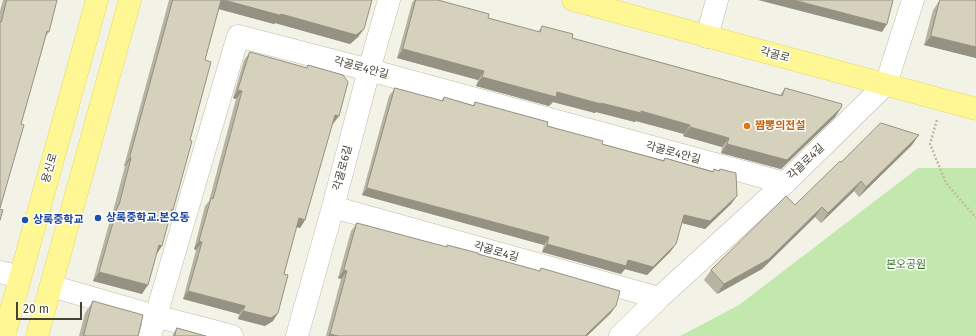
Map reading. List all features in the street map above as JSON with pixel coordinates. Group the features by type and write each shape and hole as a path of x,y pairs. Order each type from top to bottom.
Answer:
{"main road":[{"name":"용신로","path":"4,336 10,275 97,0"},
{"path":"37,336 130,0"},
{"name":"각골로","path":"574,0 976,109"}],"street":[{"name":"각골로6길","path":"296,336 389,0"},
{"path":"707,37 717,0"},
{"name":"각골로4길","path":"620,336 659,298 785,183 886,84 913,0"},
{"name":"각골로4안길","path":"153,326 238,36 785,183"},
{"name":"각골로4길","path":"333,206 659,298"},
{"path":"51,286 153,326 232,336"}],"path":[{"path":"943,100 930,144 946,183 976,218"}],"green space":[{"name":"본오공원","path":"918,168 976,168 976,336 680,336 739,305"}],"building":[{"path":"7,0 57,0 49,32 47,31 21,124 24,125 0,208 0,22"},
{"path":"173,0 221,0 205,60 211,62 190,140 192,141 162,246 159,245 148,285 99,272 119,205 130,157"},
{"path":"224,0 372,0 364,29 356,35"},
{"path":"416,0 438,0 489,14 488,18 540,32 542,26 573,34 572,38 782,96 785,88 842,104 841,108 787,160 727,144 729,138 690,127 690,125 641,111 641,113 557,92 556,97 482,77 484,71 403,49"},
{"path":"794,0 893,0 887,24"},
{"path":"940,0 976,0 976,47 931,36"},
{"path":"250,52 307,68 308,65 343,75 348,82 339,116 335,115 305,220 299,218 284,274 288,275 278,313 271,318 243,311 245,306 188,291 202,242 199,241 211,198 213,199 242,91 238,90"},
{"path":"395,88 443,101 444,97 474,106 475,102 548,122 547,126 603,141 602,144 664,161 665,158 713,172 714,169 719,171 720,169 736,173 737,196 710,221 684,215 676,244 653,267 628,260 626,266 547,244 549,237 367,188"},
{"path":"881,123 919,135 866,187 861,181 828,213 822,207 769,259 724,284 711,270 786,196 795,205"},
{"path":"0,209 3,210 0,220"},
{"path":"357,223 447,247 447,245 478,253 540,271 541,268 620,291 616,306 586,336 338,336 330,334 347,271 344,270"},
{"path":"93,301 143,315 138,336 84,335"},
{"path":"177,328 206,336 175,336"}],"place":[{"name":"짬뽕의전설","path":"747,126"},
{"name":"상록중학교.본오동","path":"98,218"},
{"name":"상록중학교","path":"25,220"}]}
